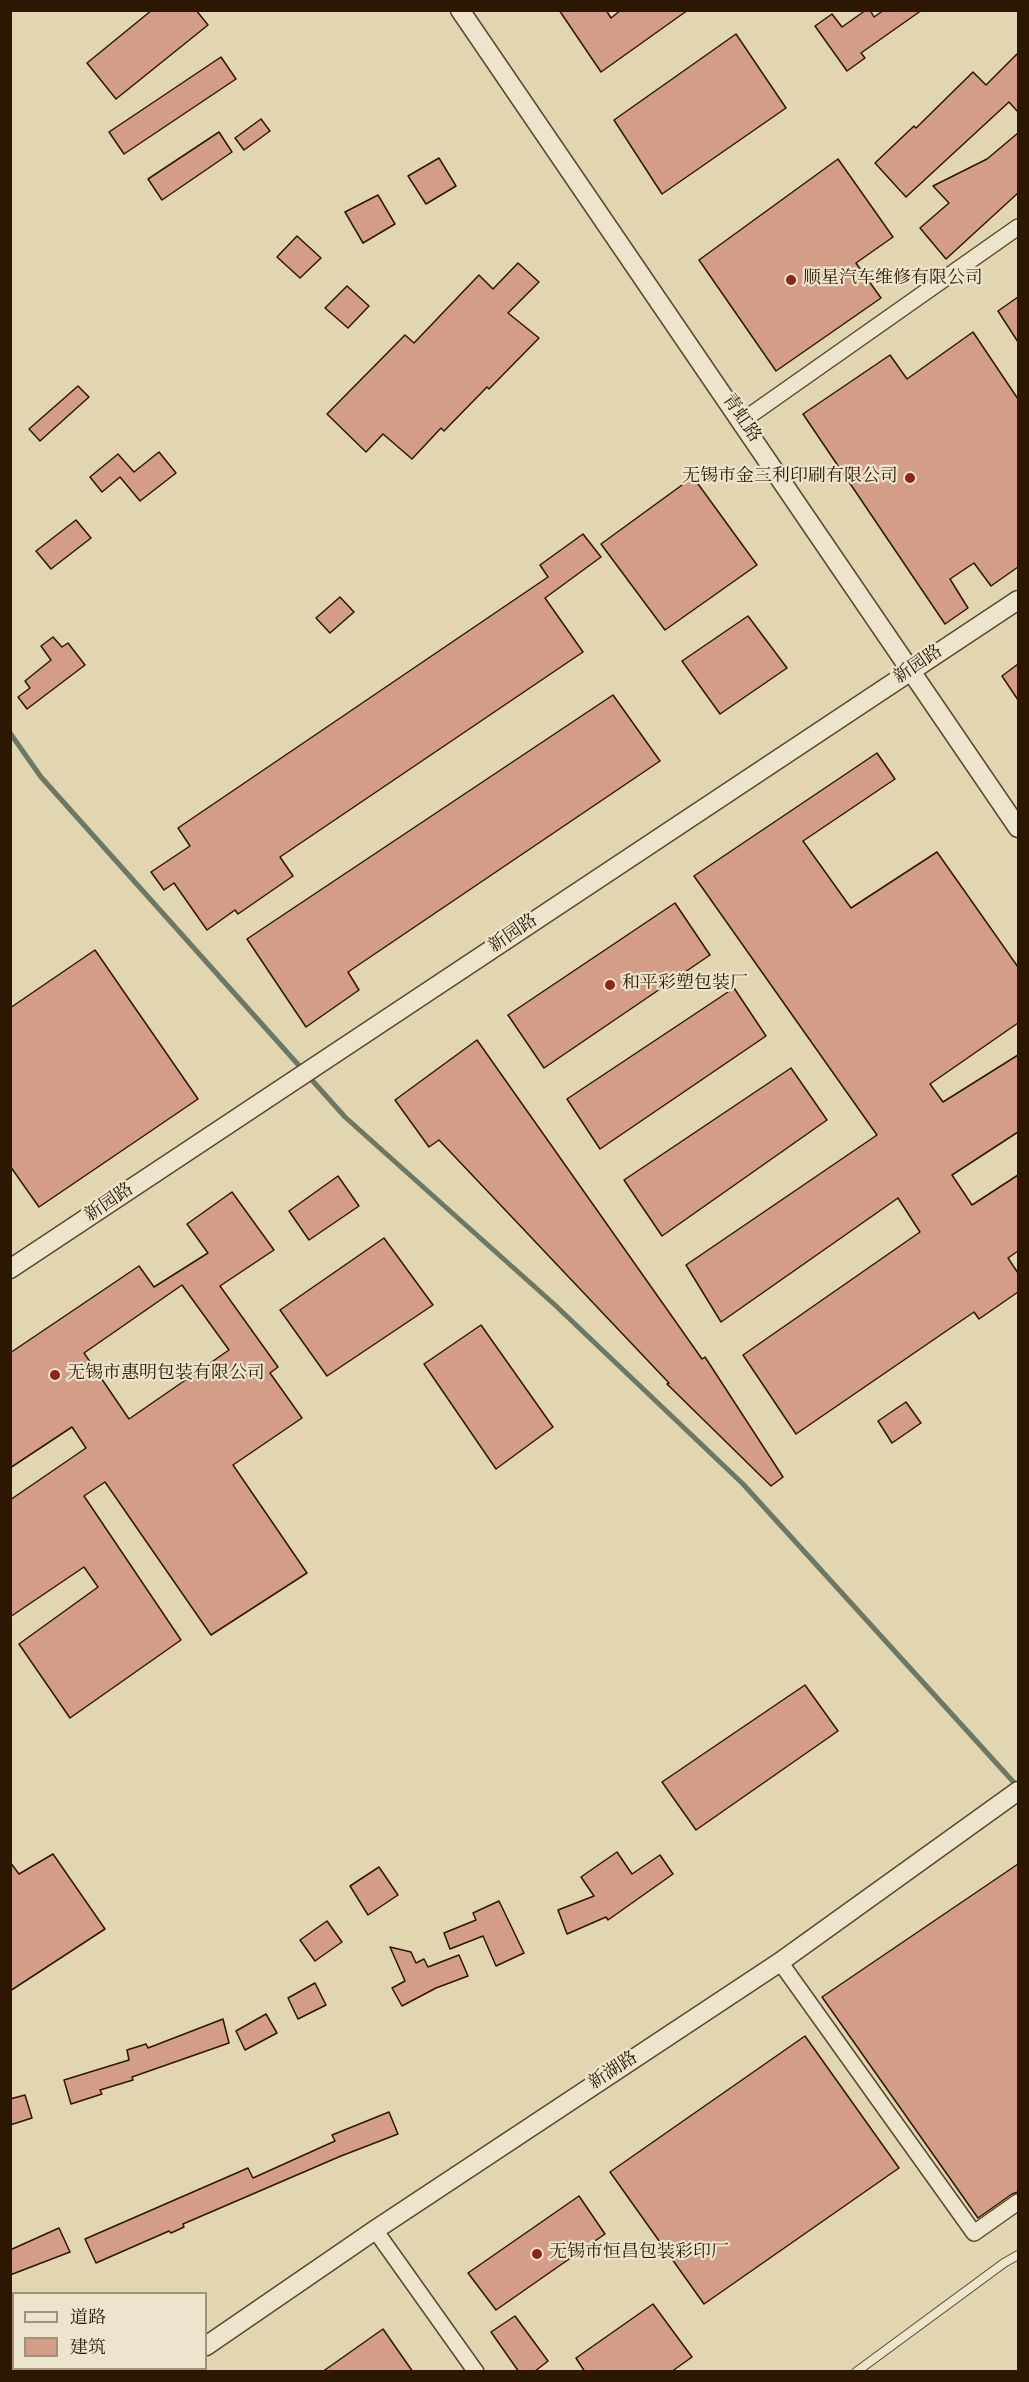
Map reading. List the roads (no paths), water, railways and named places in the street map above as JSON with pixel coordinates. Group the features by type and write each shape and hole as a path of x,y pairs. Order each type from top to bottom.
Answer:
{"street":[{"name":"青虹路","path":"460,10 1018,828"},
{"path":"742,421 1018,227"},
{"name":"新园路","path":"10,1269 1018,600"},
{"name":"新湖路","path":"207,2345 375,2230 780,1962 1015,1793"},
{"path":"780,1962 974,2233 1018,2202"},
{"path":"375,2230 476,2372"}],"lane":[{"path":"856,2372 1018,2255"}],"waterway":[{"path":"10,733 41,777 345,1117 555,1305 743,1484 1018,1787"}],"place":[{"name":"顺星汽车维修有限公司","path":"791,280"},
{"name":"无锡市金三利印刷有限公司","path":"910,478"},
{"name":"和平彩塑包装厂","path":"610,985"},
{"name":"无锡市惠明包装有限公司","path":"55,1375"},
{"name":"无锡市恒昌包装彩印厂","path":"537,2254"}]}
